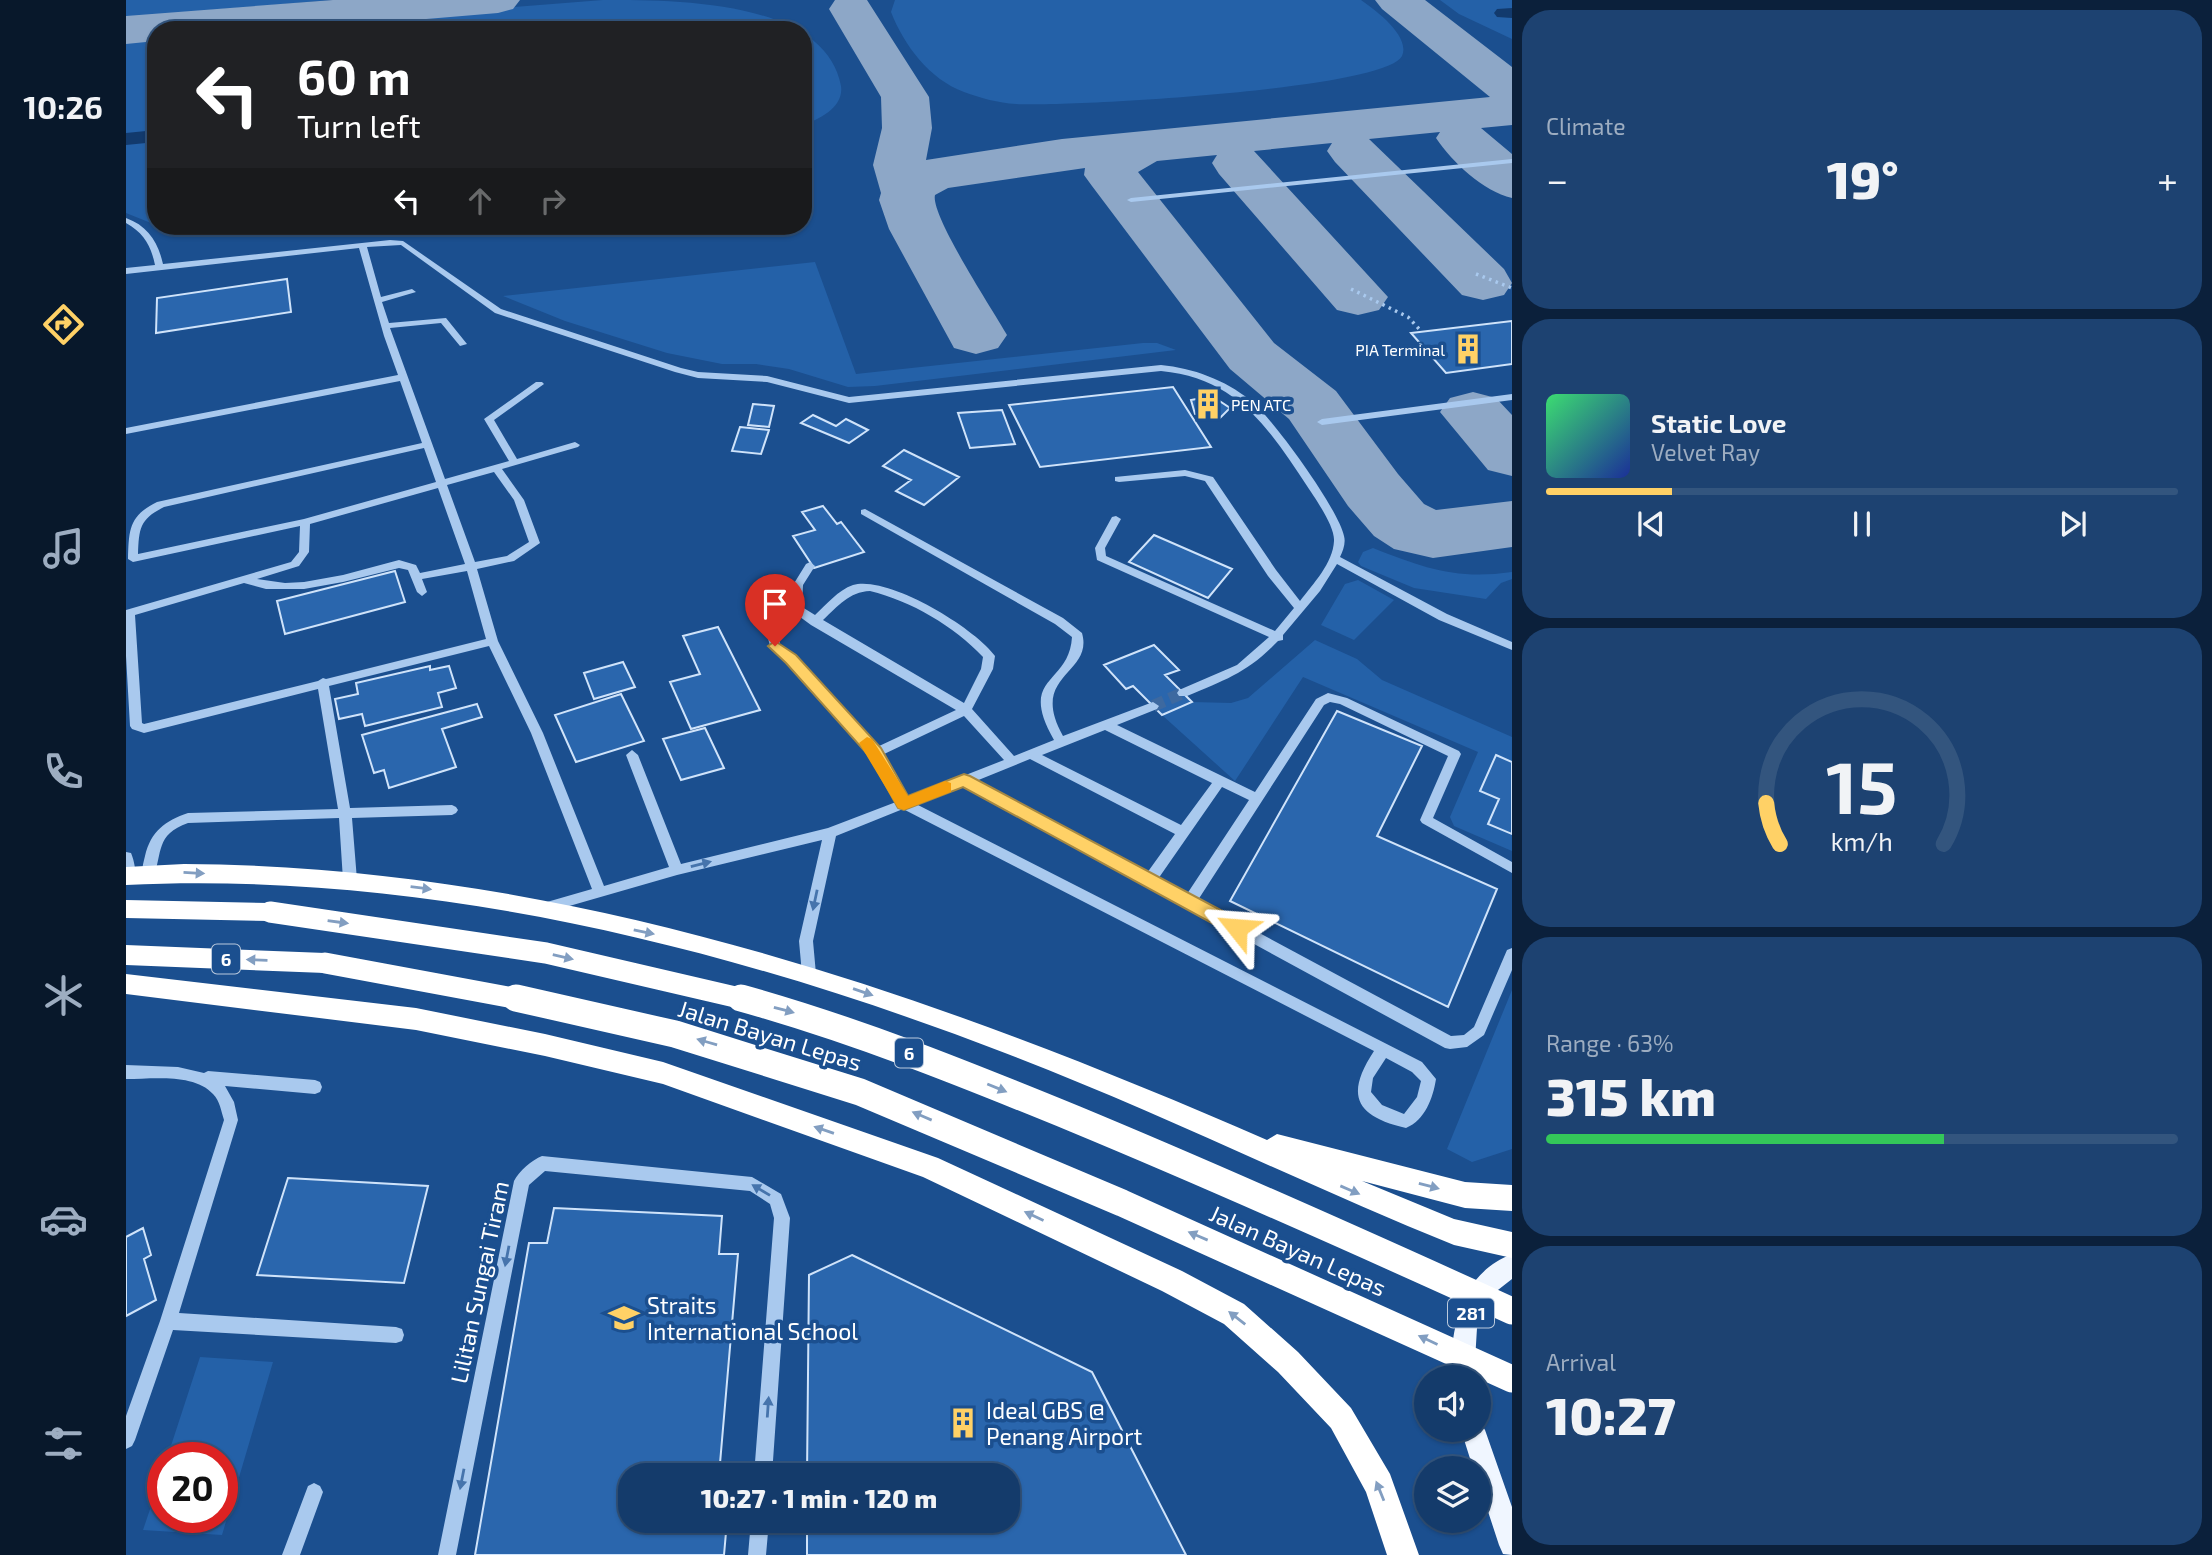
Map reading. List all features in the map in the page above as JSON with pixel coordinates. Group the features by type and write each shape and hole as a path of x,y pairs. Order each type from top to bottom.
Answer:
{"highway":[{"path":"132,871 351,880 427,888 541,909 706,945 809,974 955,1023 1221,1132 1351,1191 1454,1232 1512,1245"},
{"name":"Jalan Bayan Lepas","path":"126,909 270,912 546,953 696,986 809,1017 934,1061 1218,1179 1512,1311"},
{"name":"Jalan Bayan Lepas","path":"126,955 325,963 527,1000 680,1035 791,1067 952,1129 1254,1259 1512,1379"},
{"path":"126,984 416,1019 558,1048 663,1073 929,1167 1172,1281 1234,1314 1288,1362 1340,1418 1379,1485 1403,1555"},
{"path":"1221,1132 1465,1195 1512,1198"}],"main road":[{"name":"281","path":"1463,1365 1465,1328 1481,1289 1512,1265"},
{"path":"1477,1442 1512,1543"}],"street":[{"path":"1131,200 1512,162"},
{"path":"126,220 147,232"},
{"path":"149,235 155,244 160,267"},
{"path":"126,271 362,245 403,243 498,311 678,370 698,375 767,379 849,400 1161,368 1183,369 1205,377 1256,410 1328,511 1340,538 1334,558 1279,637 1241,668 1183,693"},
{"path":"362,245 404,377 471,566 492,641 537,733 600,892"},
{"path":"379,300 412,292"},
{"path":"387,326 443,320 463,344"},
{"path":"126,431 404,377"},
{"path":"515,463 489,419 539,384"},
{"path":"1322,422 1512,397"},
{"path":"428,444 161,504 142,513 134,526 130,560 305,522 575,445"},
{"path":"416,577 510,559 535,543 519,500 496,468"},
{"path":"1119,478 1185,473 1209,479 1272,573 1300,608"},
{"path":"864,512 1059,621 1078,636 1076,654 1046,690 1045,702 1061,743"},
{"path":"1115,519 1100,548 1101,558 1279,637"},
{"path":"305,522 304,552 295,565 248,580 127,607 136,726 144,729 492,641"},
{"path":"1334,558 1443,617 1512,646"},
{"path":"248,580 278,587 300,585 399,564 412,568 422,592"},
{"path":"810,566 798,586 796,609 771,628 775,646 791,659 875,753 904,804 1383,1049 1417,1067 1429,1079 1427,1091 1415,1113 1406,1121 1394,1118 1371,1105 1364,1096 1364,1084 1383,1049"},
{"path":"815,622 856,588 875,586 962,631 981,645 989,656 987,669 966,710 875,753"},
{"path":"796,609 966,710 1012,761"},
{"path":"323,682 345,814 351,880"},
{"path":"1189,902 1320,702 1328,697 1343,701 1455,754 1426,820 1512,867"},
{"path":"541,909 677,870 830,833 1153,706"},
{"path":"1106,725 1257,799"},
{"path":"1030,754 1183,832"},
{"path":"632,755 677,870"},
{"path":"964,780 1450,1042 1467,1041 1479,1031 1512,954"},
{"path":"1149,881 1220,781"},
{"path":"132,871 167,826 188,818 452,810"},
{"path":"809,974 806,941 830,833"},
{"path":"126,1072 314,1087"},
{"path":"127,1437 168,1321 230,1120 223,1091 207,1078"},
{"name":"Lilitan Sungai Tiram","path":"447,1555 522,1181 542,1163 752,1184 776,1199 782,1218 764,1463"},
{"path":"168,1321 396,1335"},
{"path":"292,1555 314,1492"},
{"path":"757,1555 759,1533"}],"path":[{"path":"1476,274 1512,288"},
{"path":"1351,289 1408,317 1422,332"}],"shaded area":[{"path":"126,0 331,0 126,17"},
{"path":"603,0 670,1 707,5 744,11 778,21 341,21"},
{"path":"895,0 1361,0 1390,24 1403,48 1402,56 1383,68 1285,87 1094,103 1009,103 964,92 929,70 896,24 891,12"},
{"path":"1440,0 1512,0 1512,39 1459,14"},
{"path":"147,37 147,221 126,213 126,38"},
{"path":"812,40 829,58 841,86 839,100 835,106 812,121"},
{"path":"815,262 856,374 1143,343 1157,343 1176,350 848,387 789,369 756,364 722,364 667,353 565,321 503,296"},
{"path":"1373,548 1408,561 1457,573 1512,572 1512,579 1501,583 1486,599 1414,588 1361,566 1358,562 1363,552"},
{"path":"1358,580 1394,600 1354,640 1321,625 1345,584"},
{"path":"1315,640 1357,659 1382,680 1512,737 1512,851 1454,826 1450,817 1478,752 1303,677 1235,781 1162,715 1192,702 1231,703 1248,698"},
{"path":"1512,990 1512,1149 1472,1162 1447,1149"},
{"path":"200,1357 273,1362 238,1481 238,1442 172,1442"},
{"path":"190,1533 223,1533 222,1535"}],"building":[{"path":"287,279 291,312 156,333 157,298"},
{"name":"PIA Terminal","path":"1512,321 1512,364 1446,373 1411,333"},
{"path":"1173,387 1211,447 1040,467 1009,405"},
{"name":"PEN ATC","path":"1212,396 1230,408 1219,419 1195,414 1191,400"},
{"path":"753,404 774,406 769,427 748,425"},
{"path":"1002,410 1015,444 970,448 958,413"},
{"path":"813,415 836,426 846,419 868,430 849,443 801,423"},
{"path":"740,427 769,430 761,454 732,451"},
{"path":"904,450 959,477 924,505 896,491 911,480 883,466"},
{"path":"823,506 837,524 841,522 864,552 814,568 793,536 815,530 802,512"},
{"path":"1154,535 1232,569 1208,598 1129,562"},
{"path":"395,571 405,602 285,634 277,601"},
{"path":"718,627 760,710 691,729 670,682 700,674 683,636"},
{"path":"1154,645 1179,670 1165,675 1192,702 1162,715 1133,686 1126,689 1104,665"},
{"path":"623,662 635,687 594,699 584,673"},
{"path":"430,666 430,670 449,666 456,688 438,693 442,707 365,726 362,714 339,719 335,699 358,694 356,683"},
{"path":"621,694 644,741 576,762 555,715"},
{"path":"477,704 482,717 442,729 456,767 389,788 384,770 374,773 362,735"},
{"path":"1337,711 1422,746 1377,836 1497,889 1448,1007 1230,901"},
{"path":"705,728 724,768 681,780 663,739"},
{"path":"1496,755 1512,762 1512,834 1488,824 1499,799 1480,791"},
{"path":"288,1178 428,1186 404,1283 257,1275"},
{"name":"Straits International School","path":"554,1208 722,1216 719,1254 738,1254 720,1463 618,1463 618,1533 726,1533 724,1555 475,1555 529,1243 547,1243"},
{"path":"143,1228 151,1255 144,1259 156,1300 126,1316 126,1237"},
{"name":"Ideal GBS @ Penang Airport","path":"852,1255 1092,1372 1186,1555 807,1555 807,1533 1020,1533 1020,1463 807,1463 809,1275"}],"waterway":[{"path":"1503,13 1512,13"},
{"path":"126,139 147,137"}],"taxiway":[{"path":"238,21 498,0"},
{"path":"1397,0 1512,91"},
{"path":"851,9 905,97 907,128 899,165 906,188"},
{"path":"126,30 147,28"},
{"path":"1148,146 1512,110"},
{"path":"1462,138 1512,182"},
{"path":"906,188 934,174 1062,155 1148,146"},
{"path":"1148,146 1126,155 1111,168 1111,175 1252,356 1313,405 1373,490 1399,520 1420,532 1433,534 1512,524"},
{"path":"1353,151 1483,282"},
{"path":"1238,163 1358,297"},
{"path":"906,188 906,200 917,229 976,335"},
{"path":"1473,412 1512,455"}],"tunnel":[{"path":"1153,706 1183,693"}],"slow traffic":[{"path":"867,743 904,804 945,788"}],"place":[{"name":"PIA Terminal","path":"1468,349"},
{"name":"PEN ATC","path":"1208,404"},
{"name":"Straits International School","path":"624,1318"},
{"name":"Ideal GBS @ Penang Airport","path":"963,1423"}],"route":[{"path":"775,646 791,659 844,715 875,753 904,804 964,780 1237,928"}]}
